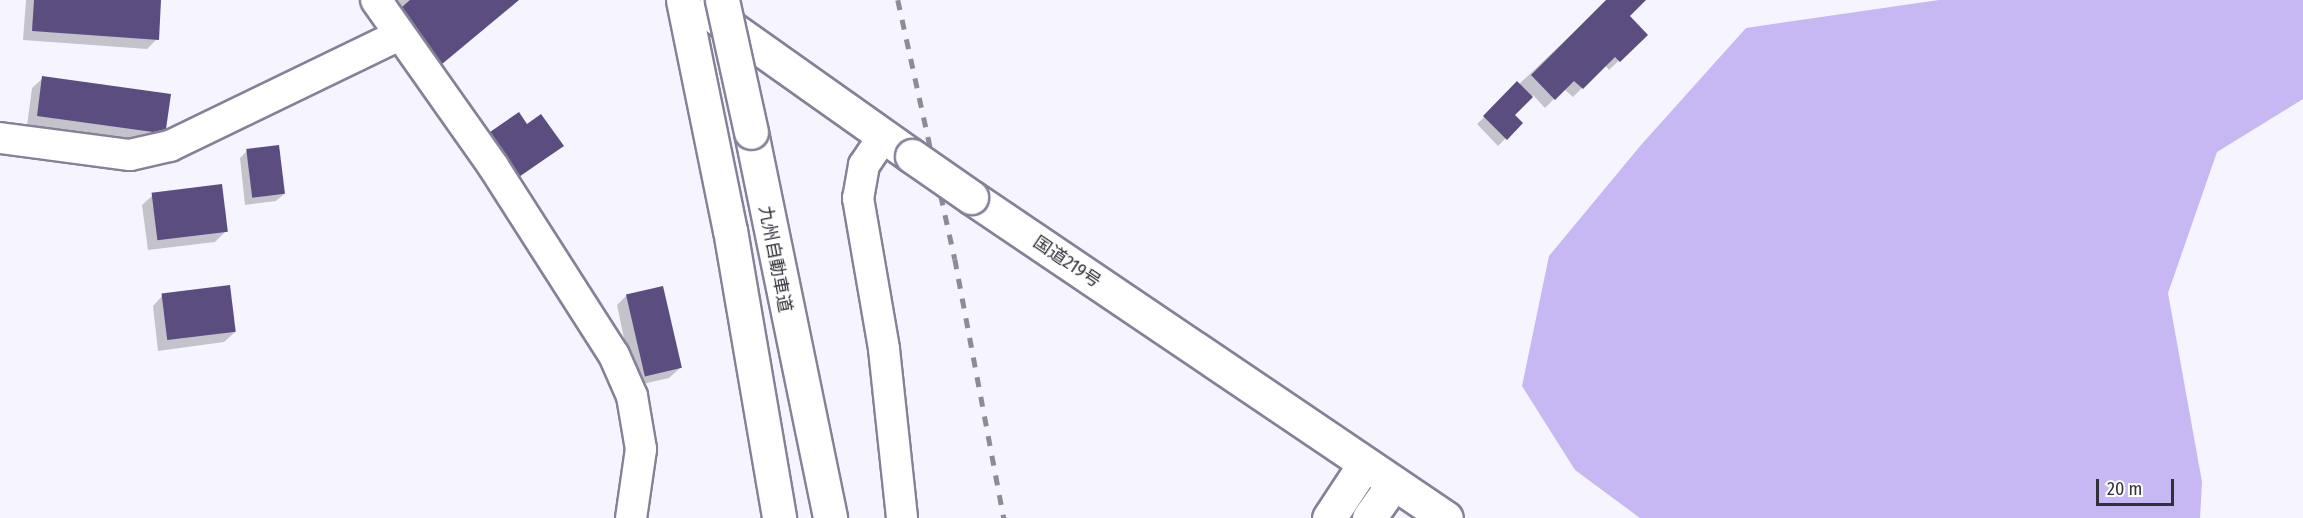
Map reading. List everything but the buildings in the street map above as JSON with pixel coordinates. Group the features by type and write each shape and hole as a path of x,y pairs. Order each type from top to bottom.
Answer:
{"highway":[{"path":"682,0 708,121 779,518"},
{"name":"国道219号","path":"693,0 883,137 1364,465 1446,518"},
{"name":"九州自動車道","path":"722,0 751,132 786,315 819,446 830,518"},
{"path":"819,446 836,518"},
{"path":"1329,518 1364,465"},
{"path":"1370,518 1393,484"}],"street":[{"path":"376,0 398,36 493,166 614,355 632,396 641,449 631,518"},
{"path":"0,138 130,155 170,146 398,36"},
{"path":"883,137 864,165 858,198 879,317 902,518"}],"shaded area":[{"path":"1939,0 2303,0 2303,99 2217,152 2168,293 2202,482 2200,518 1640,518 1575,470 1522,386 1549,256 1641,145 1746,28"}],"railway":[{"path":"898,0 955,259 1004,518"}]}
